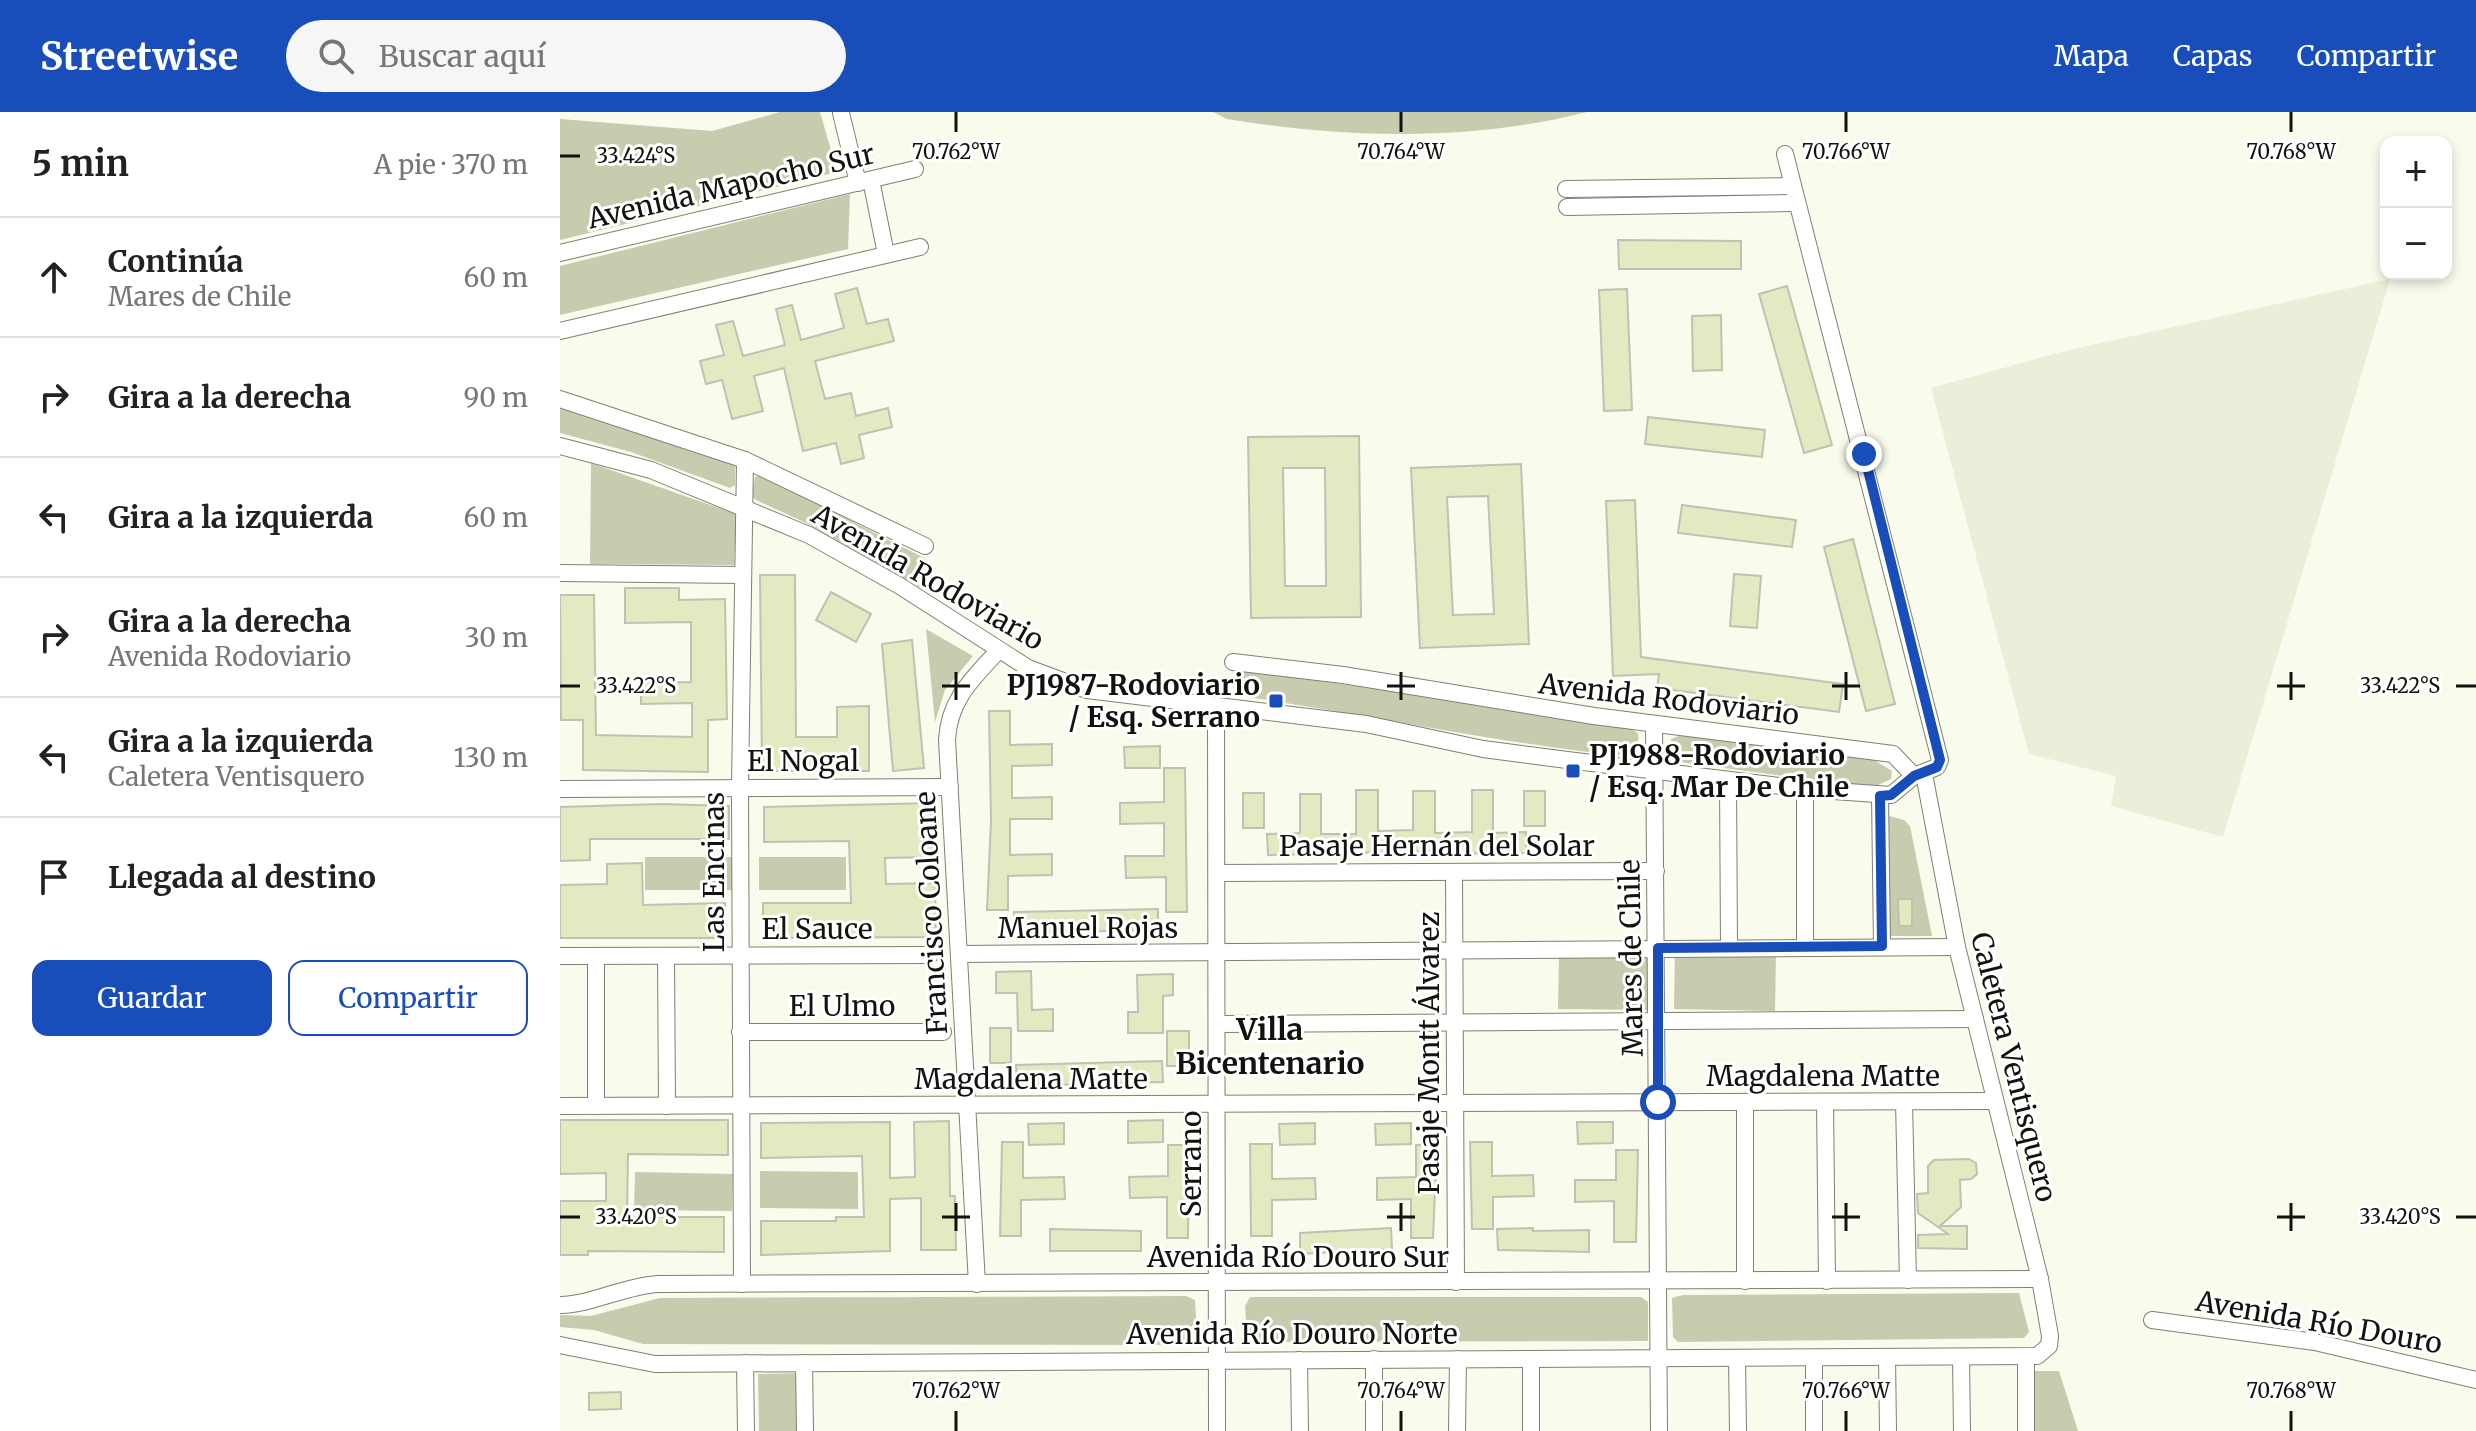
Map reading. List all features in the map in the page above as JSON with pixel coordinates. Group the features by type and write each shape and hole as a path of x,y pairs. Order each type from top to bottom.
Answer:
{"street":[{"path":"841,113 886,254"},
{"path":"1785,154 1889,549 1940,760 1937,767 1900,789 1880,796 1882,946"},
{"name":"Avenida Mapocho Sur","path":"560,253 915,169"},
{"path":"1566,189 1793,186"},
{"path":"1586,188 1587,206"},
{"path":"1567,207 1796,203"},
{"path":"560,331 920,247"},
{"name":"Avenida Rodoviario","path":"560,399 745,460 925,546"},
{"name":"Avenida Rodoviario","path":"560,446 651,470 809,535 900,586 1028,668 1087,690 1366,724 1483,749 1880,796"},
{"name":"Las Encinas","path":"742,1284 740,787 745,460"},
{"path":"560,573 743,575"},
{"name":"Francisco Coloane","path":"977,1284 947,740 951,710 967,685 998,651"},
{"name":"Avenida Rodoviario","path":"1233,662 1343,675 1510,704 1893,754 1919,775"},
{"name":"Serrano","path":"1216,706 1217,1431"},
{"name":"Mares de Chile","path":"1654,724 1659,1020 1659,1431"},
{"name":"Caletera Ventisquero","path":"1919,775 1957,947 2040,1279 2050,1336 2044,1352 2026,1357"},
{"path":"1728,780 1729,947"},
{"name":"El Nogal","path":"560,789 950,787"},
{"path":"1805,789 1805,947"},
{"name":"Pasaje Hernán del Solar","path":"1217,873 1656,871"},
{"name":"Pasaje Montt Álvarez","path":"1454,872 1456,1282"},
{"name":"Manuel Rojas","path":"959,954 1957,947"},
{"name":"El Sauce","path":"560,956 930,955"},
{"path":"596,956 596,1106"},
{"path":"666,956 667,1106"},
{"path":"1217,1024 1975,1019"},
{"name":"El Ulmo","path":"740,1032 943,1032"},
{"name":"Magdalena Matte","path":"560,1106 1994,1101"},
{"path":"1745,1102 1745,1281"},
{"path":"1825,1102 1827,1281"},
{"path":"1904,1102 1908,1280"},
{"name":"Avenida Río Douro Sur","path":"560,1305 583,1303 646,1285 2040,1279"},
{"name":"Avenida Río Douro","path":"2152,1320 2315,1342 2476,1380"},
{"name":"Avenida Río Douro Norte","path":"560,1345 593,1349 647,1363 2026,1357"},
{"path":"1887,1357 1888,1431"},
{"path":"1961,1357 1962,1431"},
{"path":"2026,1357 2026,1431"},
{"path":"1737,1358 1738,1431"},
{"path":"1814,1358 1814,1431"},
{"path":"1374,1359 1374,1431"},
{"path":"1457,1431 1458,1359"},
{"path":"1531,1359 1531,1431"},
{"path":"1299,1360 1300,1431"},
{"path":"745,1363 746,1431"},
{"path":"804,1363 805,1431"}],"shaded area":[{"path":"780,112 820,112 835,164 833,173 560,240 560,119 712,131"},
{"path":"1213,112 1587,112 1497,128 1407,134 1272,125 1227,119"},
{"path":"850,194 848,249 560,315 560,266"},
{"path":"2390,280 2223,837 2111,806 2116,776 2029,754 1931,388 2065,351"},
{"path":"560,407 728,461 735,466 735,485 730,488 631,452 560,433"},
{"path":"591,463 736,514 734,565 590,564"},
{"path":"761,475 926,559 921,588 806,523 756,500 752,496 755,477"},
{"path":"926,629 973,656 945,690 935,722"},
{"path":"1238,670 1631,729 1638,733 1639,754 1633,757 1534,745 1240,696 1235,690"},
{"path":"1684,734 1874,760 1892,771 1891,779 1872,788 1672,761 1671,739"},
{"path":"1889,816 1904,820 1910,826 1932,936 1888,936"},
{"path":"645,857 732,857 732,890 645,890"},
{"path":"759,857 846,857 846,890 759,890"},
{"path":"1675,951 1776,954 1775,1011 1674,1009"},
{"path":"1559,952 1649,953 1649,1010 1558,1009"},
{"path":"760,1171 858,1172 858,1209 760,1208"},
{"path":"635,1172 733,1174 732,1211 634,1210"},
{"path":"2019,1293 2029,1332 2024,1338 1678,1342 1673,1337 1672,1298 1683,1295"},
{"path":"1186,1296 1195,1300 1197,1336 1190,1345 643,1344 594,1330 560,1327 560,1315 591,1316 660,1298"},
{"path":"1250,1297 1641,1297 1648,1302 1648,1341 1257,1342 1247,1333 1245,1306"},
{"path":"2033,1371 2059,1371 2078,1431 2033,1431"},
{"path":"799,1373 799,1431 759,1431 758,1374"}],"building":[{"path":"1618,240 1741,241 1741,269 1619,269"},
{"path":"1787,286 1832,445 1804,453 1759,294"},
{"path":"857,288 867,324 888,319 894,341 815,361 825,399 851,393 856,416 888,408 892,427 859,435 864,458 841,464 836,443 803,451 784,368 754,376 763,411 732,419 722,380 706,384 700,361 724,355 716,325 733,321 743,356 785,345 776,309 792,305 801,340 844,328 835,294"},
{"path":"1627,289 1632,410 1604,411 1599,290"},
{"path":"1721,315 1722,370 1693,371 1692,316"},
{"path":"1648,417 1765,430 1762,457 1645,444"},
{"path":"1359,436 1361,617 1251,618 1248,437","holes":["1283,468 1325,468 1326,586 1285,586"]},
{"path":"1521,464 1529,644 1420,648 1411,468","holes":["1488,496 1494,614 1453,615 1447,497"]},
{"path":"1635,500 1641,657 1843,684 1839,712 1657,688 1659,674 1613,676 1606,501"},
{"path":"1682,505 1796,520 1792,547 1678,533"},
{"path":"1853,539 1895,704 1866,711 1824,547"},
{"path":"1734,574 1761,576 1757,628 1730,626"},
{"path":"760,575 795,575 796,737 837,737 837,707 869,706 869,771 762,771"},
{"path":"625,588 679,588 679,600 725,599 727,719 708,720 708,772 583,770 583,720 561,720 560,595 594,595 596,735 692,737 692,703 641,704 641,683 691,682 691,622 625,623"},
{"path":"831,592 871,614 856,642 816,620"},
{"path":"912,640 924,768 893,771 882,644"},
{"path":"989,711 1010,711 1010,745 1052,744 1052,765 1012,766 1012,798 1052,797 1052,819 1010,819 1010,855 1052,854 1052,875 1008,876 1008,910 987,910 991,821"},
{"path":"1160,746 1160,768 1125,768 1124,747"},
{"path":"1164,768 1185,768 1187,912 1166,912 1166,877 1126,878 1125,856 1164,856 1164,823 1120,824 1120,803 1164,802"},
{"path":"1356,790 1378,790 1378,831 1413,830 1413,791 1435,791 1435,833 1472,832 1472,790 1493,790 1493,833 1526,832 1526,853 1435,854 1435,851 1268,855 1267,834 1300,833 1300,794 1321,794 1321,834 1356,834"},
{"path":"1524,791 1545,791 1545,826 1524,826"},
{"path":"1243,793 1264,793 1264,828 1243,828"},
{"path":"931,803 932,857 885,858 886,884 935,883 936,937 763,938 763,903 851,903 849,841 764,842 764,807"},
{"path":"661,804 729,806 729,839 590,839 590,860 560,861 560,807"},
{"path":"642,863 643,905 725,903 725,938 560,938 560,885 607,884 607,864"},
{"path":"1898,899 1912,899 1912,926 1899,926"},
{"path":"1158,909 1158,930 1014,933 1014,912"},
{"path":"1031,971 1032,1010 1053,1009 1053,1031 1018,1031 1017,993 996,993 996,972"},
{"path":"1173,974 1173,995 1163,996 1163,1033 1128,1033 1128,1012 1138,1012 1137,975"},
{"path":"990,1028 1011,1028 1011,1063 990,1063"},
{"path":"1167,1031 1189,1031 1189,1066 1167,1066"},
{"path":"1162,1061 1163,1082 1017,1086 1016,1065"},
{"path":"560,1120 728,1120 728,1155 628,1154 627,1217 724,1217 724,1252 588,1251 588,1255 560,1255 560,1201 606,1201 606,1173 560,1174"},
{"path":"1163,1120 1163,1142 1128,1143 1128,1121"},
{"path":"949,1121 950,1196 955,1196 956,1250 921,1250 921,1198 890,1199 890,1251 761,1255 761,1221 836,1221 836,1217 864,1217 862,1156 761,1158 761,1123 890,1122 890,1178 915,1177 914,1122"},
{"path":"1577,1122 1613,1122 1613,1143 1578,1144"},
{"path":"1064,1123 1064,1144 1029,1145 1028,1124"},
{"path":"1315,1123 1315,1144 1280,1145 1279,1124"},
{"path":"1411,1123 1411,1144 1376,1145 1375,1124"},
{"path":"1002,1142 1023,1142 1023,1178 1064,1177 1065,1199 1021,1200 1021,1236 1000,1236"},
{"path":"1470,1142 1492,1142 1492,1176 1533,1175 1534,1196 1493,1197 1493,1229 1472,1229"},
{"path":"1250,1144 1272,1144 1272,1179 1315,1178 1316,1199 1272,1200 1272,1236 1251,1236"},
{"path":"1168,1145 1189,1145 1188,1238 1167,1238 1167,1197 1130,1198 1129,1177 1168,1176"},
{"path":"1416,1145 1437,1145 1433,1238 1411,1238 1411,1199 1377,1200 1377,1178 1416,1177"},
{"path":"1616,1150 1638,1150 1636,1242 1614,1242 1614,1201 1575,1202 1575,1180 1616,1180"},
{"path":"1969,1159 1976,1163 1977,1174 1971,1179 1960,1180 1961,1207 1940,1226 1967,1226 1967,1249 1918,1248 1918,1235 1948,1234 1918,1213 1917,1194 1928,1193 1928,1166 1934,1160"},
{"path":"1391,1228 1392,1249 1300,1254 1300,1233"},
{"path":"1533,1228 1533,1231 1589,1230 1589,1252 1498,1250 1497,1229"},
{"path":"1050,1229 1141,1231 1141,1251 1050,1251"},
{"path":"621,1392 621,1409 589,1410 589,1393"}],"place":[{"name":"PJ1987-Rodoviario / Esq. Serrano","path":"1276,701"},
{"name":"PJ1988-Rodoviario / Esq. Mar De Chile","path":"1573,771"}],"district":[{"name":"Villa Bicentenario","path":"1270,1047"}],"route":[{"path":"1658,1102 1658,948 1882,946 1880,796 1891,795 1914,776 1937,767 1940,760 1864,454"}]}
